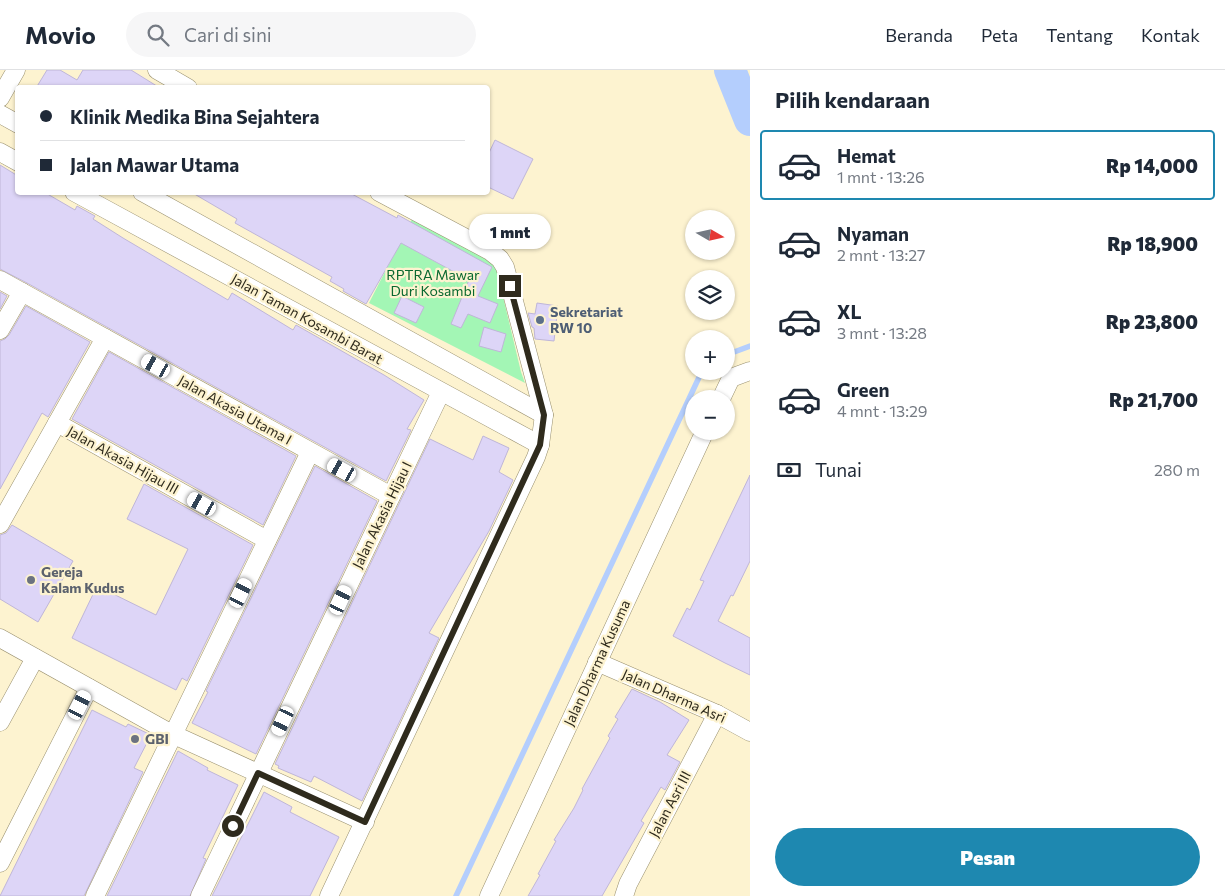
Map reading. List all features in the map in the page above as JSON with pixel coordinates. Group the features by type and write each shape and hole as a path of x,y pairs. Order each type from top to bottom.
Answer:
{"street":[{"path":"0,98 16,70"},
{"path":"157,70 183,85"},
{"path":"0,114 15,122"},
{"path":"0,152 15,160"},
{"name":"Jalan Taman Kosambi Barat","path":"80,195 540,445"},
{"path":"147,195 544,415"},
{"path":"329,896 540,445 544,415 505,267 500,260 490,251 385,195"},
{"name":"Jalan Akasia Utama I","path":"0,280 391,496"},
{"path":"0,330 22,292"},
{"path":"0,524 105,338"},
{"path":"725,390 731,378 750,371"},
{"name":"Jalan Akasia Hijau I","path":"200,896 441,392"},
{"name":"Jalan Akasia Hijau III","path":"57,423 267,540"},
{"name":"Jalan Dharma Kusuma","path":"489,896 701,440"},
{"path":"95,896 310,452"},
{"path":"0,638 172,734 365,822"},
{"path":"0,722 35,658"},
{"name":"Jalan Dharma Asri","path":"597,662 717,714 750,732"},
{"path":"0,862 89,688"},
{"name":"Jalan Asri III","path":"624,896 628,884 717,714"}],"green space":[{"name":"RPTRA Mawar Duri Kosambi","path":"413,217 495,263 525,383 369,303"}],"building":[{"path":"47,70 60,70 77,80 83,70 131,70 155,85 38,85"},
{"path":"495,140 533,159 513,199 490,188 490,151"},
{"path":"0,165 15,174 15,195 49,195 75,210 77,206 95,216 93,219 123,238 228,300 232,293 293,330 296,325 424,400 407,429 411,430 386,481 0,269"},
{"path":"196,195 354,195 397,218 398,215 492,267 478,296 498,304 490,323 468,314 461,328 451,324 469,280 401,243 366,304 330,281 332,277 235,223 237,219"},
{"path":"0,292 7,296 0,309"},
{"path":"402,296 424,307 416,323 394,313"},
{"name":"Sekretariat RW 10","path":"537,303 558,306 554,341 535,339 534,328 528,313 535,314"},
{"path":"26,306 90,342 48,417 42,413 0,489 0,341 9,335"},
{"path":"484,327 506,334 501,352 479,346"},
{"path":"109,352 296,456 263,525 72,419"},
{"path":"483,436 509,448 499,472 513,480 489,531 429,633 439,638 362,801 314,776 311,782 278,768 279,766 275,764 430,439 473,460"},
{"path":"315,466 377,501 256,754 192,723"},
{"path":"750,475 750,561 718,621 750,638 750,675 673,636 687,608 690,610 704,581 700,580"},
{"path":"144,484 253,545 187,681 182,678 176,690 72,638 97,586 156,615 188,549 127,519"},
{"name":"Gereja Kalam Kudus","path":"12,525 73,561 38,622 0,599 0,535 6,533"},
{"path":"632,689 660,702 689,720 667,755 680,762 665,790 661,787 641,821 644,823 602,896 528,896 556,841 554,840 574,808 582,789 610,738 608,736 618,719 615,717"},
{"path":"92,710 126,727 128,724 151,735 134,768 143,772 84,896 0,896"},
{"path":"178,751 208,768 207,770 238,785 203,858 206,859 190,896 107,896"},
{"path":"264,792 292,807 290,812 339,837 310,896 212,896"}],"waterway":[{"path":"730,70 750,120"},
{"path":"735,352 750,346"},
{"path":"456,896 698,380"}],"place":[{"name":"Sekretariat RW 10","path":"540,320"},
{"name":"Gereja Kalam Kudus","path":"31,580"},
{"name":"GBI","path":"135,739"}],"route":[{"path":"233,826 258,773 365,822 540,445 544,415 510,286"}]}
